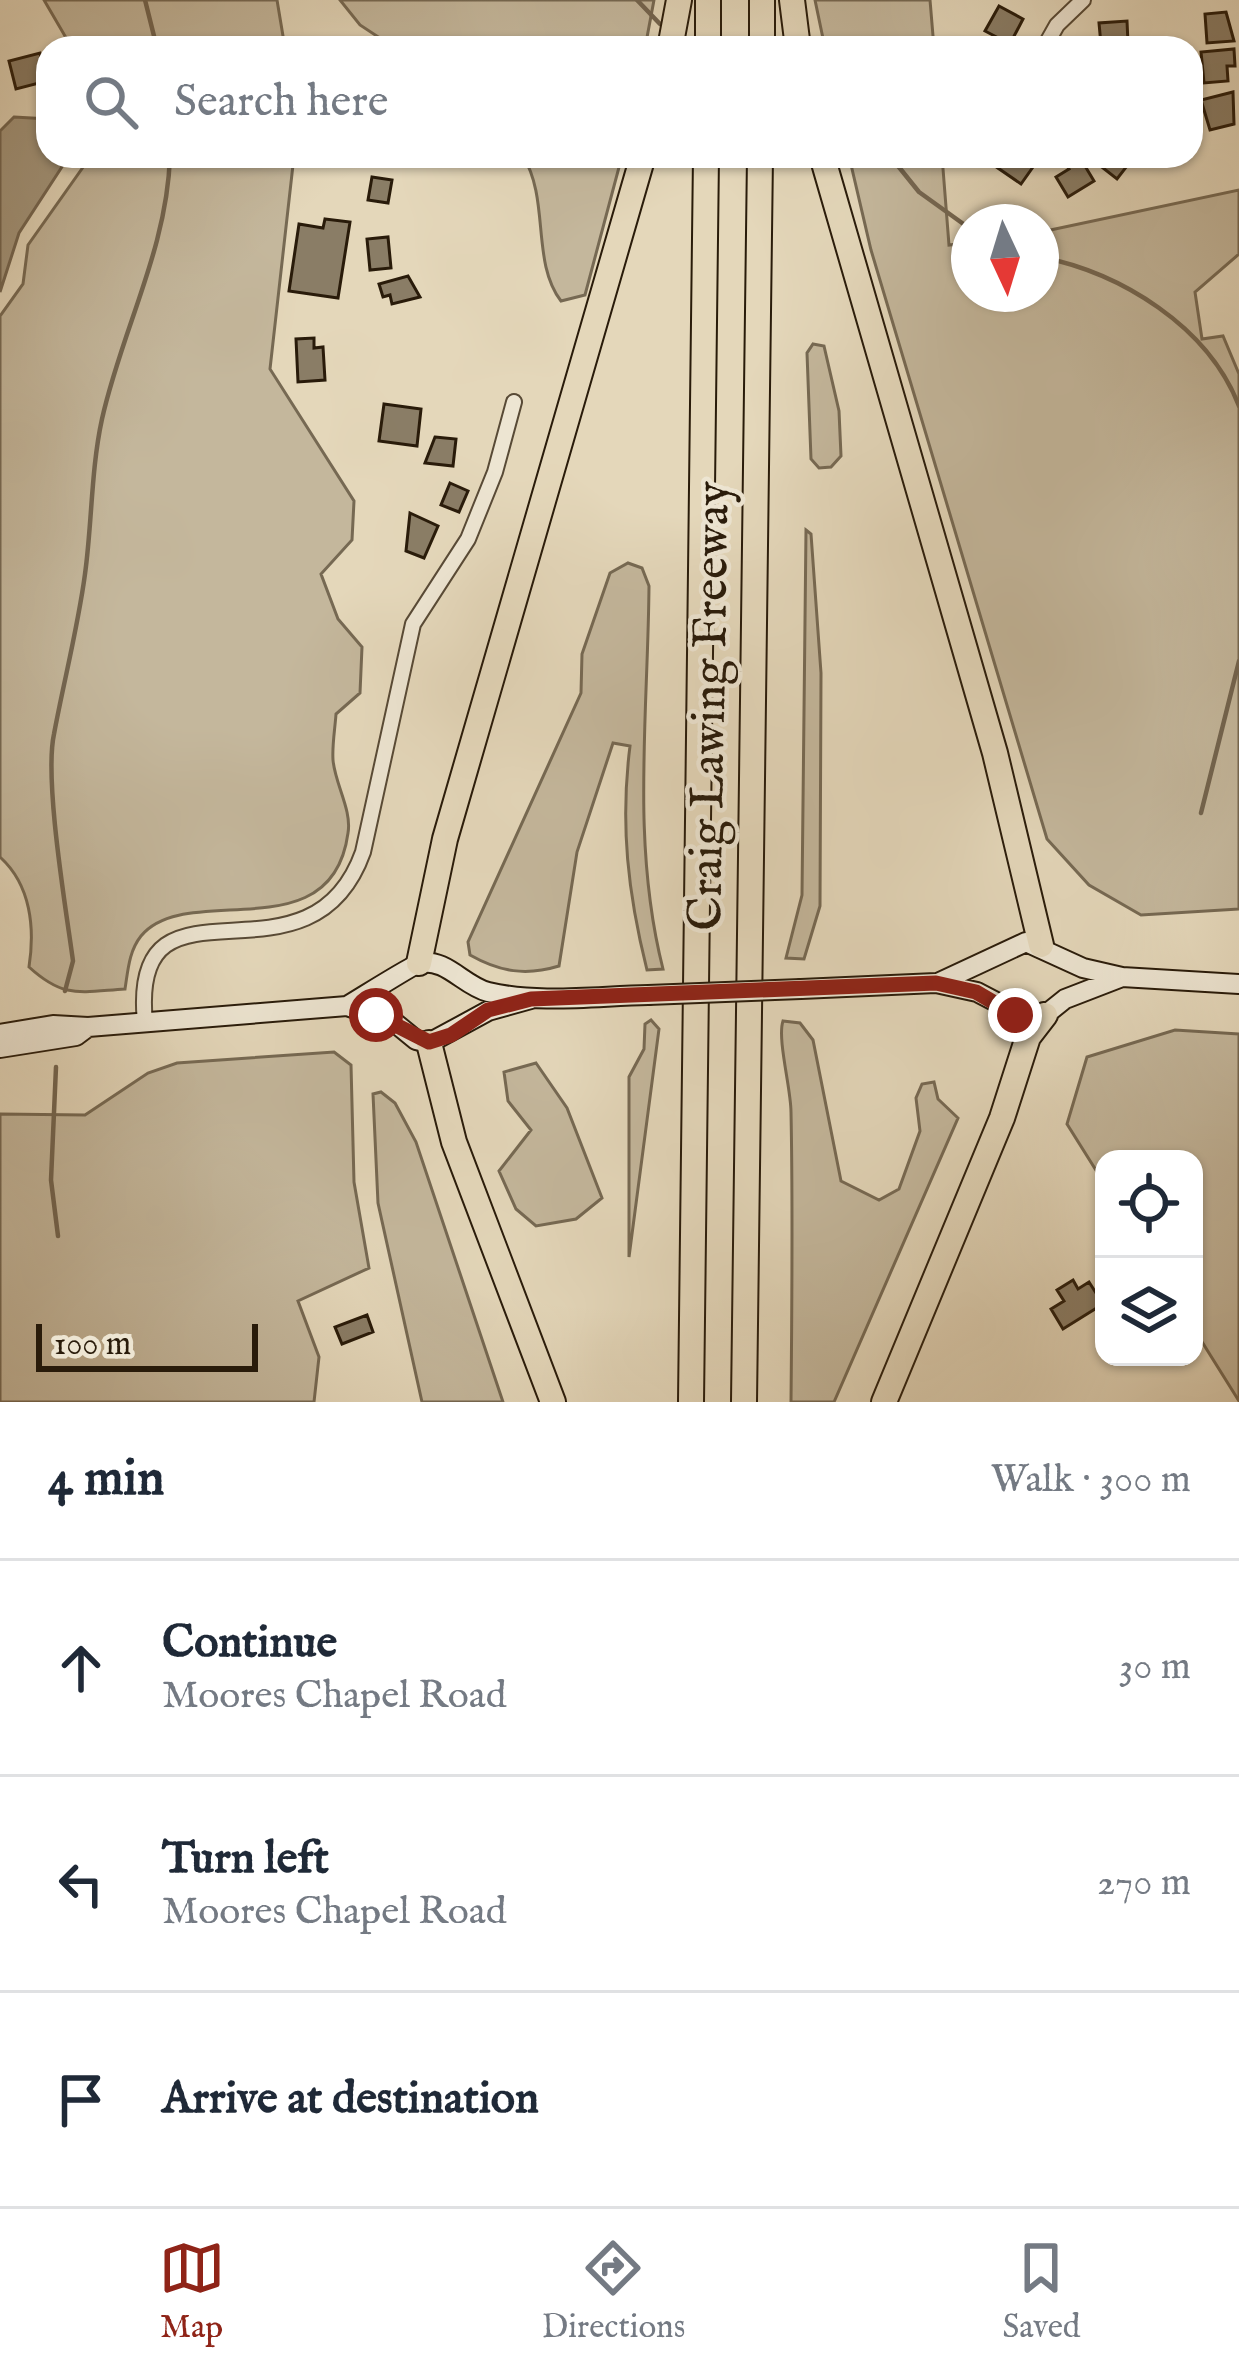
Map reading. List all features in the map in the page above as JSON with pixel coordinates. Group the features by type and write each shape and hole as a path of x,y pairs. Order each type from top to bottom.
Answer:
{"highway":[{"path":"672,36 679,0"},
{"path":"707,36 708,0"},
{"path":"762,0 762,36"},
{"path":"792,0 796,36"},
{"path":"419,963 446,839 640,168"},
{"name":"Craig Lawing Freeway","path":"691,1402 706,168"},
{"name":"Craig Lawing Freeway","path":"744,1402 760,168"},
{"path":"825,168 1051,951"},
{"path":"884,1402 996,1135 1028,1037 1056,1007"},
{"path":"429,1042 454,1142 553,1402"}],"main road":[{"path":"936,983 965,973 1011,945 1051,951 1122,977 1239,983"},
{"path":"1051,951 1069,978 1056,1007"},
{"path":"0,1034 53,1025 88,1028 347,1006 419,963 441,965 476,989 531,999 936,983 976,992 1015,1015 1056,1007 1122,977"},
{"path":"393,982 388,1003 394,1022"},
{"path":"347,1006 394,1022 416,1040 429,1042 451,1035 488,1010 531,999"},
{"path":"0,1048 76,1036 88,1028"}],"street":[{"path":"1051,36 1083,0"},
{"path":"145,1022 146,974 169,940 192,933 292,925 324,911 348,887 366,841 412,624 468,539 495,472 514,402"}],"shaded area":[{"path":"44,0 277,0 283,36 65,36"},
{"path":"340,0 654,0 647,36 377,36 360,25"},
{"path":"815,0 930,0 933,36 822,36"},
{"path":"14,117 36,118 36,168 61,168 19,233 0,292 0,131"},
{"path":"83,168 293,168 270,369 354,501 352,540 321,574 338,619 362,647 360,693 336,714 333,760 349,824 336,870 315,892 288,904 162,920 137,942 125,989 63,989 29,967 28,908 18,881 0,857 0,316 23,284 28,245"},
{"path":"529,168 619,168 585,295 561,301 552,285"},
{"path":"852,168 943,168 951,245 951,312 1059,312 1059,228 1239,190 1239,254 1195,292 1202,339 1223,336 1239,374 1239,909 1141,915 1089,885 1047,839 871,250"},
{"path":"813,344 824,346 839,411 841,456 831,467 819,468 811,459 807,353"},
{"path":"806,530 811,534 821,673 820,906 804,959 786,958 802,895"},
{"path":"628,563 642,568 649,586 644,826 653,922 663,969 647,970 640,942 626,832 630,746 613,743 577,852 559,966 513,971 492,965 470,955 468,942 581,693 582,654 610,573"},
{"path":"651,1020 659,1029 629,1257 629,1077 644,1049 645,1024"},
{"path":"783,1021 800,1023 813,1040 841,1181 879,1200 899,1189 920,1131 916,1098 922,1084 934,1082 938,1099 958,1118 834,1402 791,1402 791,1112"},
{"path":"1175,1030 1239,1034 1239,1401 1203,1343 1203,1150 1095,1150 1095,1169 1067,1124 1087,1057"},
{"path":"334,1052 351,1065 354,1182 369,1268 298,1301 319,1357 314,1402 0,1402 0,1114 85,1115 148,1073 177,1063"},
{"path":"536,1063 567,1108 602,1198 576,1219 536,1226 516,1209 499,1171 531,1130 508,1101 504,1072"},
{"path":"381,1092 395,1103 416,1142 503,1402 422,1402 378,1203 373,1094"}],"building":[{"path":"999,6 1023,19 1014,36 985,31"},
{"path":"1226,12 1234,41 1207,43 1205,14"},
{"path":"1127,21 1128,36 1100,36 1099,23"},
{"path":"1234,49 1235,66 1227,66 1228,81 1204,83 1203,52"},
{"path":"36,54 36,84 16,89 9,61"},
{"path":"1233,92 1234,124 1210,130 1203,100"},
{"path":"998,168 1032,168 1021,184"},
{"path":"1086,168 1094,181 1068,197 1056,177 1069,169"},
{"path":"1103,168 1126,168 1117,179"},
{"path":"372,177 392,180 388,203 368,200"},
{"path":"325,219 350,222 338,298 289,291 299,224 323,228"},
{"path":"388,237 391,268 370,270 367,239"},
{"path":"408,276 420,297 392,304 390,295 383,297 379,284"},
{"path":"314,338 314,348 323,347 325,380 298,382 296,339"},
{"path":"384,404 421,409 417,446 379,441"},
{"path":"435,437 456,439 453,466 425,463"},
{"path":"450,483 468,491 459,512 441,505"},
{"path":"410,513 438,526 424,558 406,551"},
{"path":"1073,1280 1078,1289 1089,1282 1095,1291 1095,1309 1063,1329 1051,1309 1064,1301 1057,1290"},
{"path":"367,1315 373,1332 342,1344 335,1327"}],"waterway":[{"path":"145,0 154,36"},
{"path":"637,0 660,24"},
{"path":"65,991 73,961 54,812 54,734 82,594 102,419 161,224 169,168"},
{"path":"900,168 919,192 951,215"},
{"path":"1059,262 1131,290 1184,328 1225,377 1239,406"},
{"path":"1201,813 1239,661"},
{"path":"56,1067 51,1180 58,1236"}],"route":[{"path":"376,1015 394,1022 416,1040 429,1042 451,1035 488,1010 531,999 936,983 976,992 1015,1015"}]}
